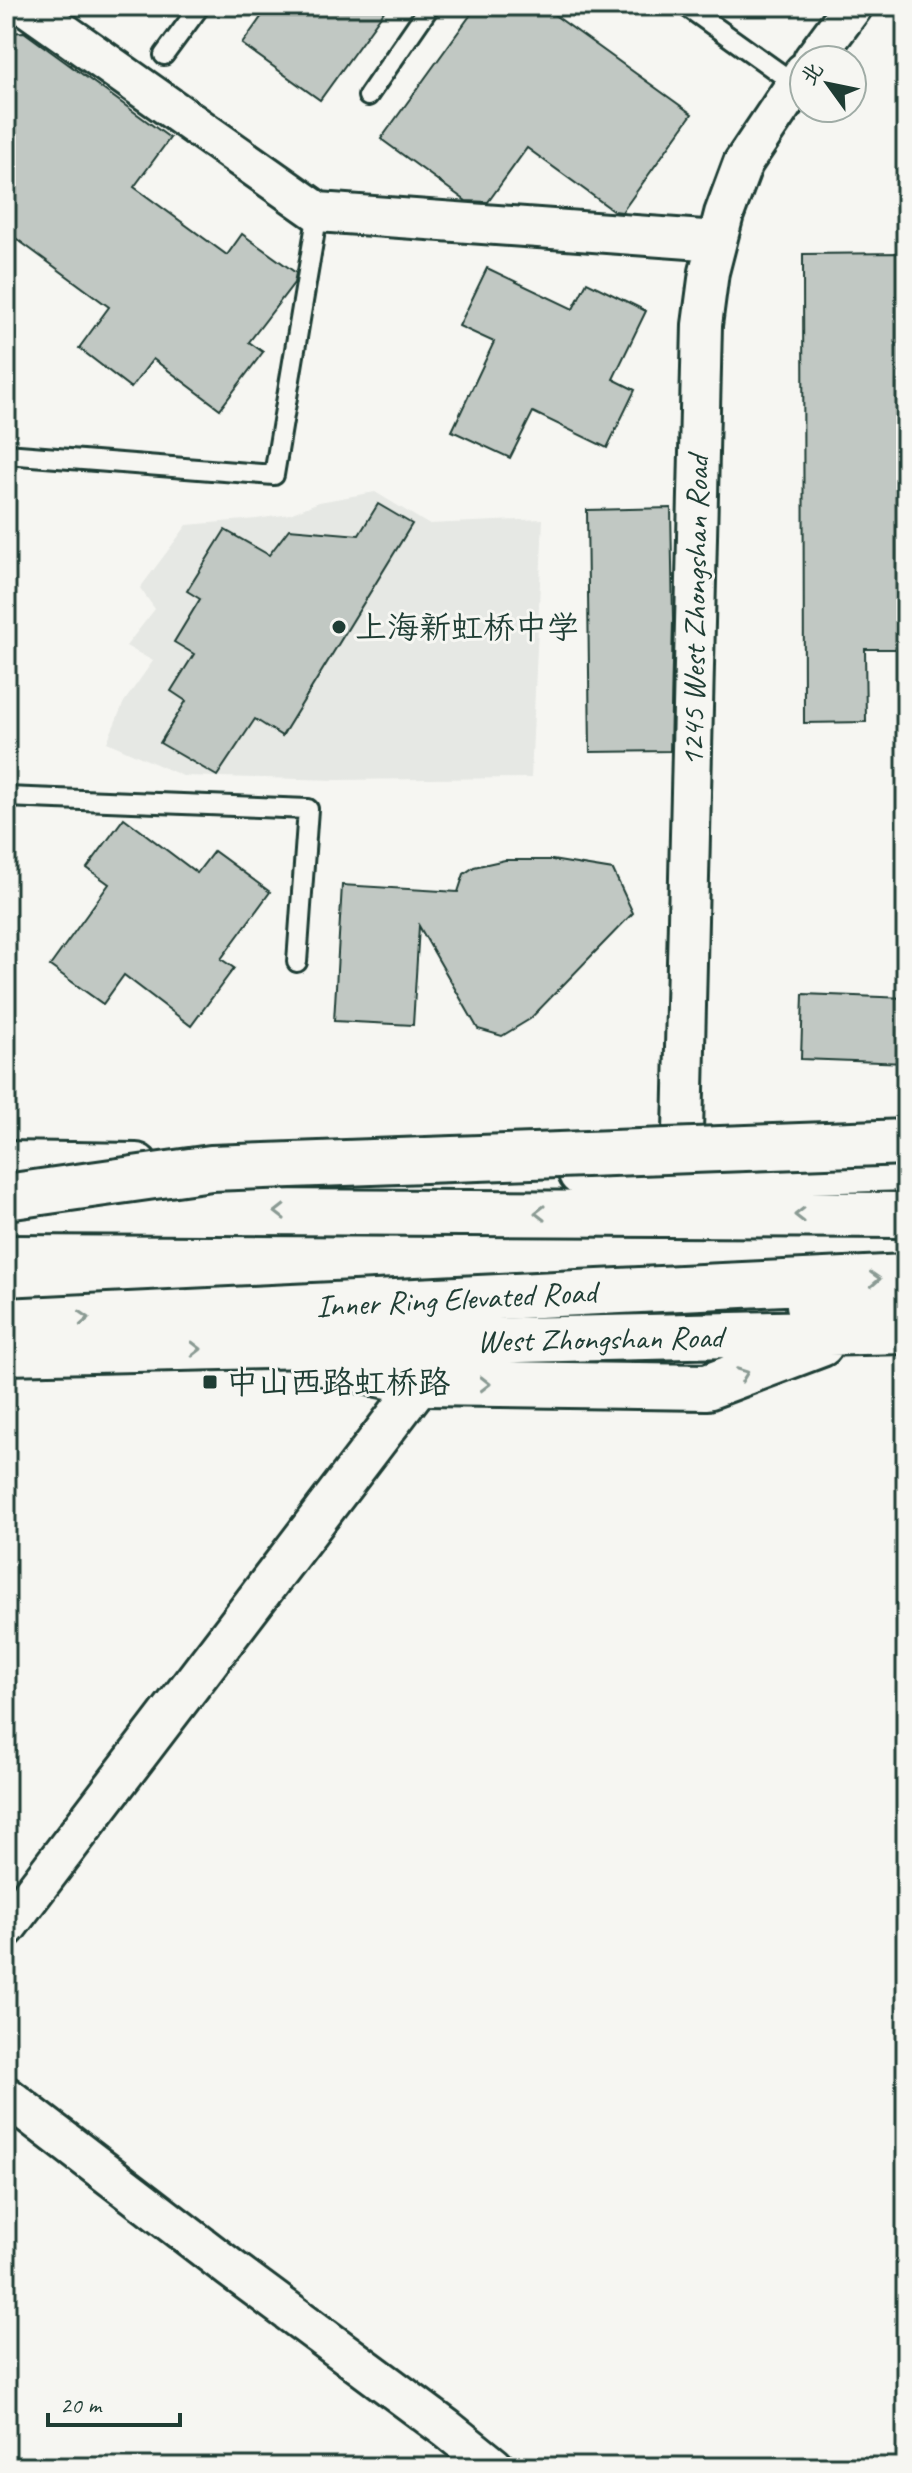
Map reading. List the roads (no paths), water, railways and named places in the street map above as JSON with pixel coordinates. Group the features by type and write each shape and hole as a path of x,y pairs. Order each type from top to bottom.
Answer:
{"main road":[{"path":"6,1197 211,1168 906,1142"},
{"path":"6,1164 682,1175 906,1168"},
{"path":"6,1211 906,1215"},
{"name":"Inner Ring Elevated Road","path":"6,1321 906,1277"},
{"path":"640,1290 906,1313"},
{"name":"West Zhongshan Road","path":"6,1352 906,1331"},
{"path":"243,1347 423,1383 707,1387 850,1333"}],"street":[{"path":"26,6 318,212 717,241"},
{"name":"1245 West Zhongshan Road","path":"825,44 853,6"},
{"name":"1245 West Zhongshan Road","path":"682,1175 702,325 709,272 724,214 743,163 788,96"},
{"path":"6,1928 423,1383 450,1343"},
{"path":"6,2096 494,2467"}],"lane":[{"path":"164,55 200,6"},
{"path":"368,96 430,6"},
{"path":"686,6 788,63"},
{"path":"6,454 274,475 318,212"},
{"path":"6,797 308,809 297,962"}],"place":[{"name":"上海新虹桥中学","path":"339,627"},
{"name":"中山西路虹桥路","path":"210,1382"}]}
